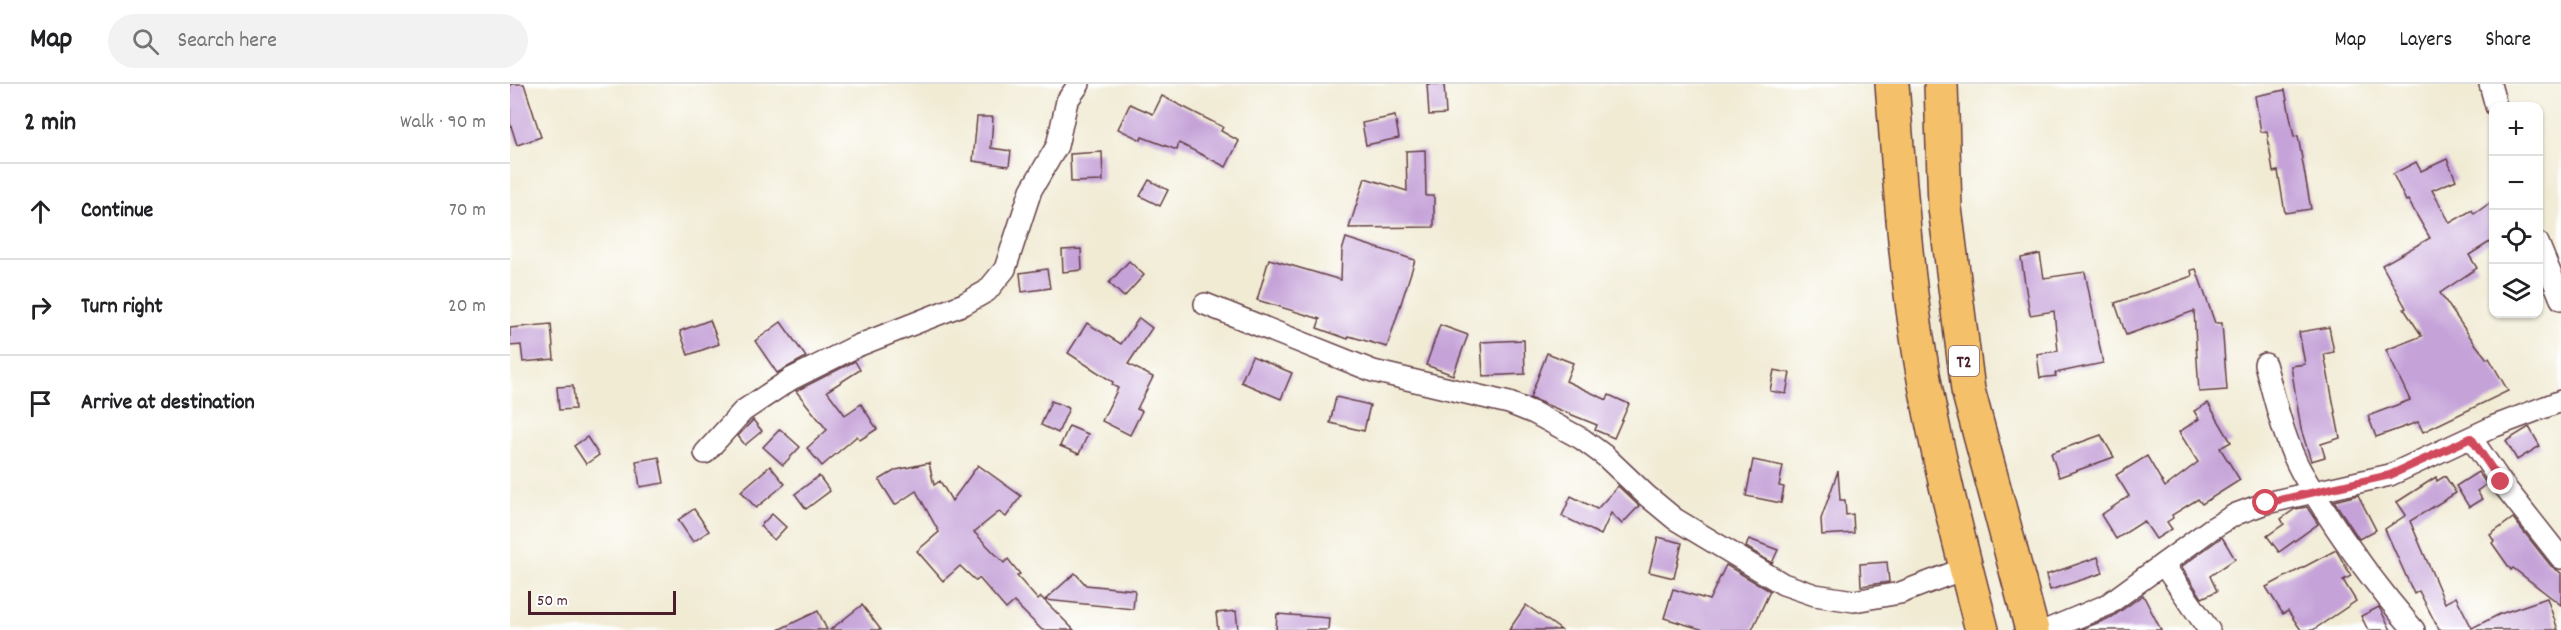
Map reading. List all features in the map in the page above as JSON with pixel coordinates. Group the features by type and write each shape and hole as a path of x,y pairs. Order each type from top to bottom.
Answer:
{"highway":[{"name":"T2","path":"1893,84 1902,208 1917,337 1948,496 1982,630"},
{"name":"T2","path":"1941,84 1945,208 1968,390 2032,630"}],"street":[{"path":"705,453 743,411 791,379 857,346 964,304 987,291 1005,269 1031,190 1057,146 1067,101 1079,84"},
{"path":"2490,84 2495,102"},
{"path":"2543,255 2561,299"},
{"path":"1205,304 1373,371 1509,403 1534,413 1582,439 1605,456 1675,519 1783,584 1815,596 1854,601 1900,592 1966,568"},
{"path":"2265,364 2301,472 2370,578 2414,630"},
{"path":"2047,630 2106,606 2211,529 2236,514 2266,503 2390,475 2505,422 2561,400"},
{"path":"2471,438 2501,482 2561,558"},
{"path":"2163,564 2209,630"}],"building":[{"path":"510,84 524,84 541,137 517,145 510,123"},
{"path":"1427,84 1444,84 1446,114 1429,115"},
{"path":"2285,90 2294,137 2298,136 2311,209 2285,213 2278,171 2273,172 2267,131 2261,132 2255,96"},
{"path":"1162,96 1223,127 1221,131 1239,141 1226,167 1179,143 1177,150 1142,137 1141,140 1118,129 1130,104 1153,114"},
{"path":"1395,116 1399,138 1366,145 1362,123"},
{"path":"977,117 993,117 991,148 1011,151 1009,166 973,161"},
{"path":"1425,150 1426,196 1434,196 1434,227 1349,228 1365,178 1407,191 1406,151"},
{"path":"1102,152 1103,181 1071,182 1070,154"},
{"path":"2447,159 2456,180 2432,190 2450,223 2472,210 2474,214 2489,204 2489,242 2469,255 2477,268 2440,293 2473,341 2487,359 2489,358 2508,391 2423,432 2418,422 2376,437 2368,416 2410,400 2386,350 2422,336 2404,309 2406,308 2382,265 2430,238 2408,200 2406,201 2393,174 2416,162 2421,171"},
{"path":"1149,180 1168,190 1160,206 1140,196"},
{"path":"1346,238 1415,260 1387,347 1349,336 1348,339 1317,328 1320,319 1257,300 1269,259 1341,280 1342,251"},
{"path":"1081,249 1082,270 1063,272 1062,250"},
{"path":"2040,254 2044,278 2085,272 2103,363 2040,378 2037,354 2058,351 2054,311 2030,315 2021,258"},
{"path":"1129,261 1144,275 1124,297 1109,283"},
{"path":"1047,269 1050,288 1022,292 1020,273"},
{"path":"2196,269 2215,323 2222,323 2227,390 2199,392 2194,311 2126,335 2115,303 2192,276 2191,270"},
{"path":"1139,318 1152,328 1128,364 1153,377 1137,409 1142,411 1130,435 1102,421 1118,388 1112,385 1113,382 1068,353 1087,323 1121,344"},
{"path":"710,320 719,344 688,355 680,331"},
{"path":"781,322 806,357 777,373 755,341"},
{"path":"551,324 554,359 523,362 521,345 510,346 510,328"},
{"path":"1440,325 1468,335 1453,375 1426,365"},
{"path":"2329,327 2334,352 2324,354 2340,438 2321,444 2325,457 2311,461 2301,429 2291,366 2305,364 2299,332"},
{"path":"1524,340 1525,374 1483,376 1481,342"},
{"path":"1547,353 1573,363 1566,381 1607,400 1609,395 1629,404 1614,438 1595,430 1597,425 1530,398"},
{"path":"1252,356 1292,373 1281,399 1241,382"},
{"path":"855,361 860,370 827,391 845,415 861,404 877,429 860,440 857,436 822,466 807,448 827,430 796,391"},
{"path":"1774,370 1790,373 1786,394 1770,391"},
{"path":"573,386 575,409 559,410 557,387"},
{"path":"1336,397 1370,405 1364,431 1330,423"},
{"path":"1051,401 1069,408 1058,433 1041,425"},
{"path":"2208,403 2231,442 2220,448 2240,480 2202,504 2198,499 2172,515 2173,518 2167,522 2172,529 2156,539 2144,521 2116,539 2101,515 2129,496 2116,475 2147,456 2165,487 2198,462 2179,432 2199,419 2194,411"},
{"path":"753,420 762,431 745,445 738,436"},
{"path":"1069,426 1088,434 1079,454 1060,446"},
{"path":"2529,427 2540,446 2517,460 2506,441"},
{"path":"780,429 800,447 783,465 763,447"},
{"path":"2101,435 2114,457 2059,477 2051,453"},
{"path":"587,437 599,455 586,464 574,446"},
{"path":"659,457 664,483 640,487 636,461"},
{"path":"1753,460 1783,466 1779,486 1784,487 1781,503 1746,496"},
{"path":"929,463 934,485 940,481 952,501 978,465 1021,496 1006,517 999,512 974,532 1004,563 1008,559 1020,574 1017,576 1038,600 1041,597 1074,630 1042,630 1014,602 1006,609 979,578 976,581 960,566 943,581 917,551 939,532 916,491 895,505 879,480 896,470"},
{"path":"770,466 785,484 756,508 741,491"},
{"path":"1838,471 1840,500 1845,500 1846,515 1853,514 1854,533 1822,535 1821,519"},
{"path":"2478,472 2487,484 2477,491 2482,499 2469,507 2456,486"},
{"path":"819,476 830,491 806,509 795,494"},
{"path":"2445,476 2456,493 2410,521 2445,603 2456,597 2472,628 2500,614 2547,598 2558,630 2439,630 2419,591 2414,594 2385,529 2406,515 2397,502 2436,477 2437,481"},
{"path":"1618,486 1639,506 1622,524 1611,513 1601,535 1562,516 1571,496 1597,509"},
{"path":"2358,495 2376,530 2359,539 2334,501"},
{"path":"2307,507 2318,524 2279,552 2267,536 2284,524 2281,519 2295,509"},
{"path":"694,509 709,531 693,542 678,520"},
{"path":"772,514 786,527 774,540 760,526"},
{"path":"2513,518 2551,566 2561,573 2561,605 2513,568 2511,570 2492,543 2494,541 2490,535"},
{"path":"1658,537 1682,543 1674,578 1649,572"},
{"path":"2222,537 2235,559 2210,576 2217,591 2202,598 2181,567"},
{"path":"1749,539 1778,550 1772,563 1746,547"},
{"path":"2336,550 2351,576 2343,580 2356,601 2313,630 2301,630 2288,611 2283,614 2266,587"},
{"path":"2098,557 2103,573 2050,590 2046,575"},
{"path":"1887,562 1889,582 1861,586 1860,564"},
{"path":"1726,565 1770,591 1752,630 1704,630 1664,618 1673,589 1709,600"},
{"path":"1075,573 1086,585 1135,590 1133,609 1045,600"},
{"path":"2143,595 2161,630 2080,630 2112,617"},
{"path":"862,605 881,630 830,630"},
{"path":"1526,605 1561,630 1509,630"},
{"path":"2379,607 2391,630 2368,630 2361,616"},
{"path":"818,611 827,630 778,630"},
{"path":"1236,611 1238,630 1218,630 1216,613"},
{"path":"1277,614 1329,618 1328,630 1276,630"}],"route":[{"path":"2266,503 2390,475 2471,438 2501,482"}]}
